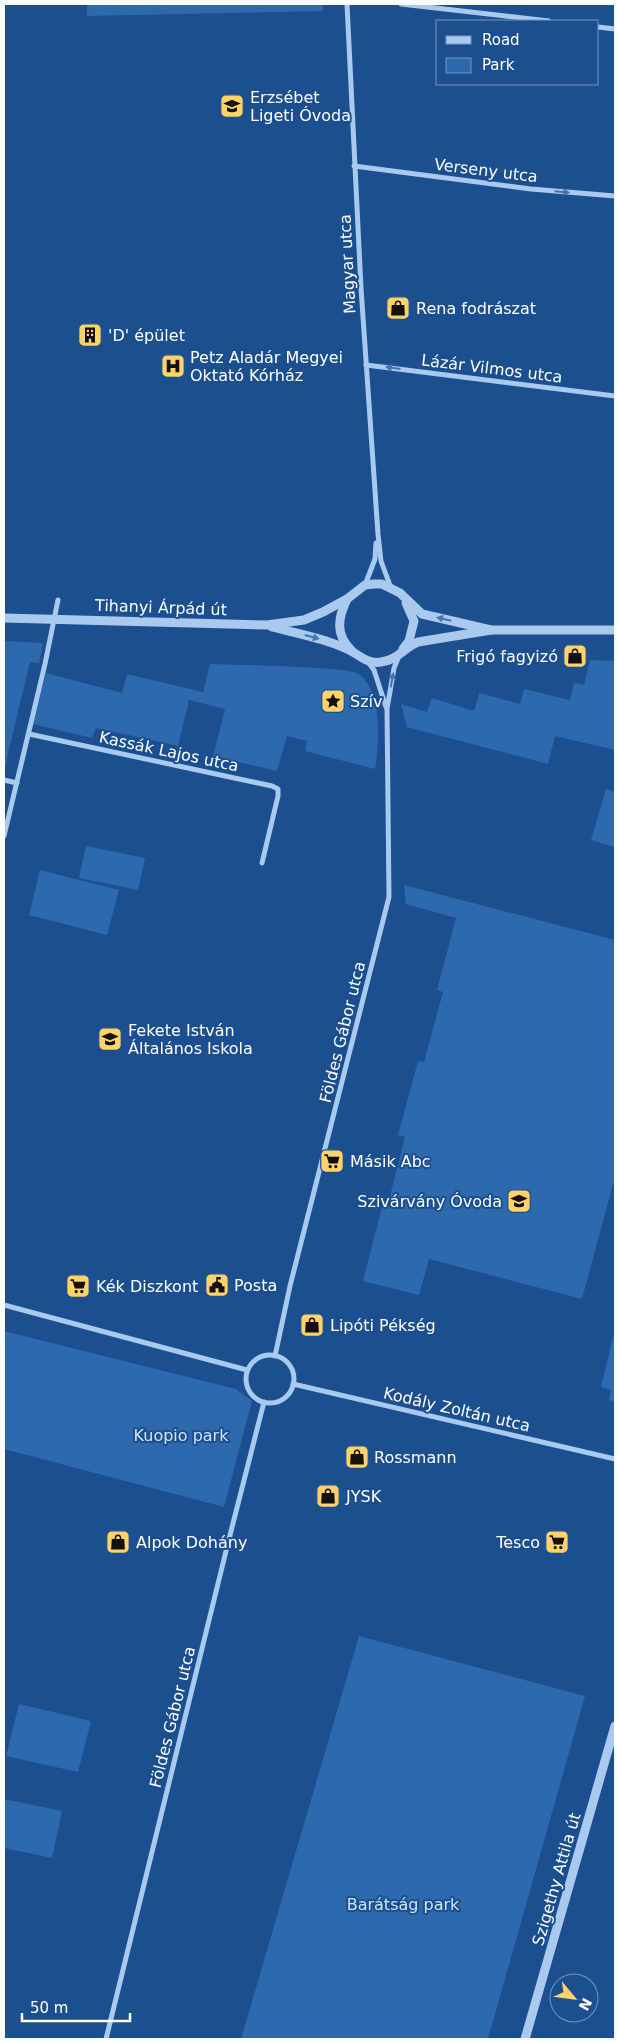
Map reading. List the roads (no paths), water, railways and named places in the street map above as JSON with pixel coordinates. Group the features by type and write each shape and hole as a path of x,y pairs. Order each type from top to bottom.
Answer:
{"street":[{"name":"Magyar utca","path":"347,4 354,166 366,365 381,561 396,591"},
{"path":"401,4 540,20"},
{"path":"599,27 615,29"},
{"name":"Verseny utca","path":"354,166 531,189 615,196"},
{"name":"Lázár Vilmos utca","path":"366,365 615,396"},
{"name":"Magyar utca","path":"365,585 375,560 378,522"},
{"path":"365,585 382,584 396,591 422,614 491,630"},
{"name":"Tihanyi Árpád út","path":"4,618 267,626 304,620 346,599 365,585"},
{"path":"396,591 409,608 414,621 409,641 400,653"},
{"name":"Tihanyi Árpád út","path":"346,599 340,614 339,630 346,644 363,659"},
{"path":"4,836 29,734 58,600"},
{"name":"Tihanyi Árpád út","path":"267,626 327,641 355,653"},
{"path":"363,659 376,663 383,662 392,659 418,642 491,630 615,630"},
{"name":"Földes Gábor utca","path":"276,1356 290,1286 389,897 387,709 394,668 400,653"},
{"name":"Földes Gábor utca","path":"363,659 374,670 387,709"},
{"name":"Kassák Lajos utca","path":"29,734 272,786 278,789 262,864"},
{"path":"4,780 17,783"},
{"path":"4,1305 247,1370"},
{"path":"264,1356 276,1356 286,1361 290,1366 293,1384 283,1399 264,1402 253,1396 250,1392 246,1380 247,1370 257,1359 264,1356"},
{"name":"Kodály Zoltán utca","path":"293,1384 615,1459"},
{"name":"Földes Gábor utca","path":"106,2039 264,1402"},
{"name":"Szigethy Attila út","path":"525,2039 615,1726"}],"place":[{"name":"Erzsébet Ligeti Óvoda","path":"232,106"},
{"name":"Rena fodrászat","path":"398,308"},
{"name":"'D' épület","path":"90,335"},
{"name":"Petz Aladár Megyei Oktató Kórház","path":"173,366"},
{"name":"Frigó fagyizó","path":"575,656"},
{"name":"Szív","path":"333,701"},
{"name":"Fekete István Általános Iskola","path":"110,1039"},
{"name":"Másik Abc","path":"332,1161"},
{"name":"Szivárvány Óvoda","path":"519,1201"},
{"name":"Posta","path":"217,1285"},
{"name":"Kék Diszkont","path":"78,1286"},
{"name":"Lipóti Pékség","path":"312,1325"},
{"name":"Rossmann","path":"357,1457"},
{"name":"JYSK","path":"328,1496"},
{"name":"Alpok Dohány","path":"118,1542"},
{"name":"Tesco","path":"557,1542"}],"park label":[{"name":"Kuopio park","path":"181,1435"},
{"name":"Barátság park","path":"403,1904"}]}
